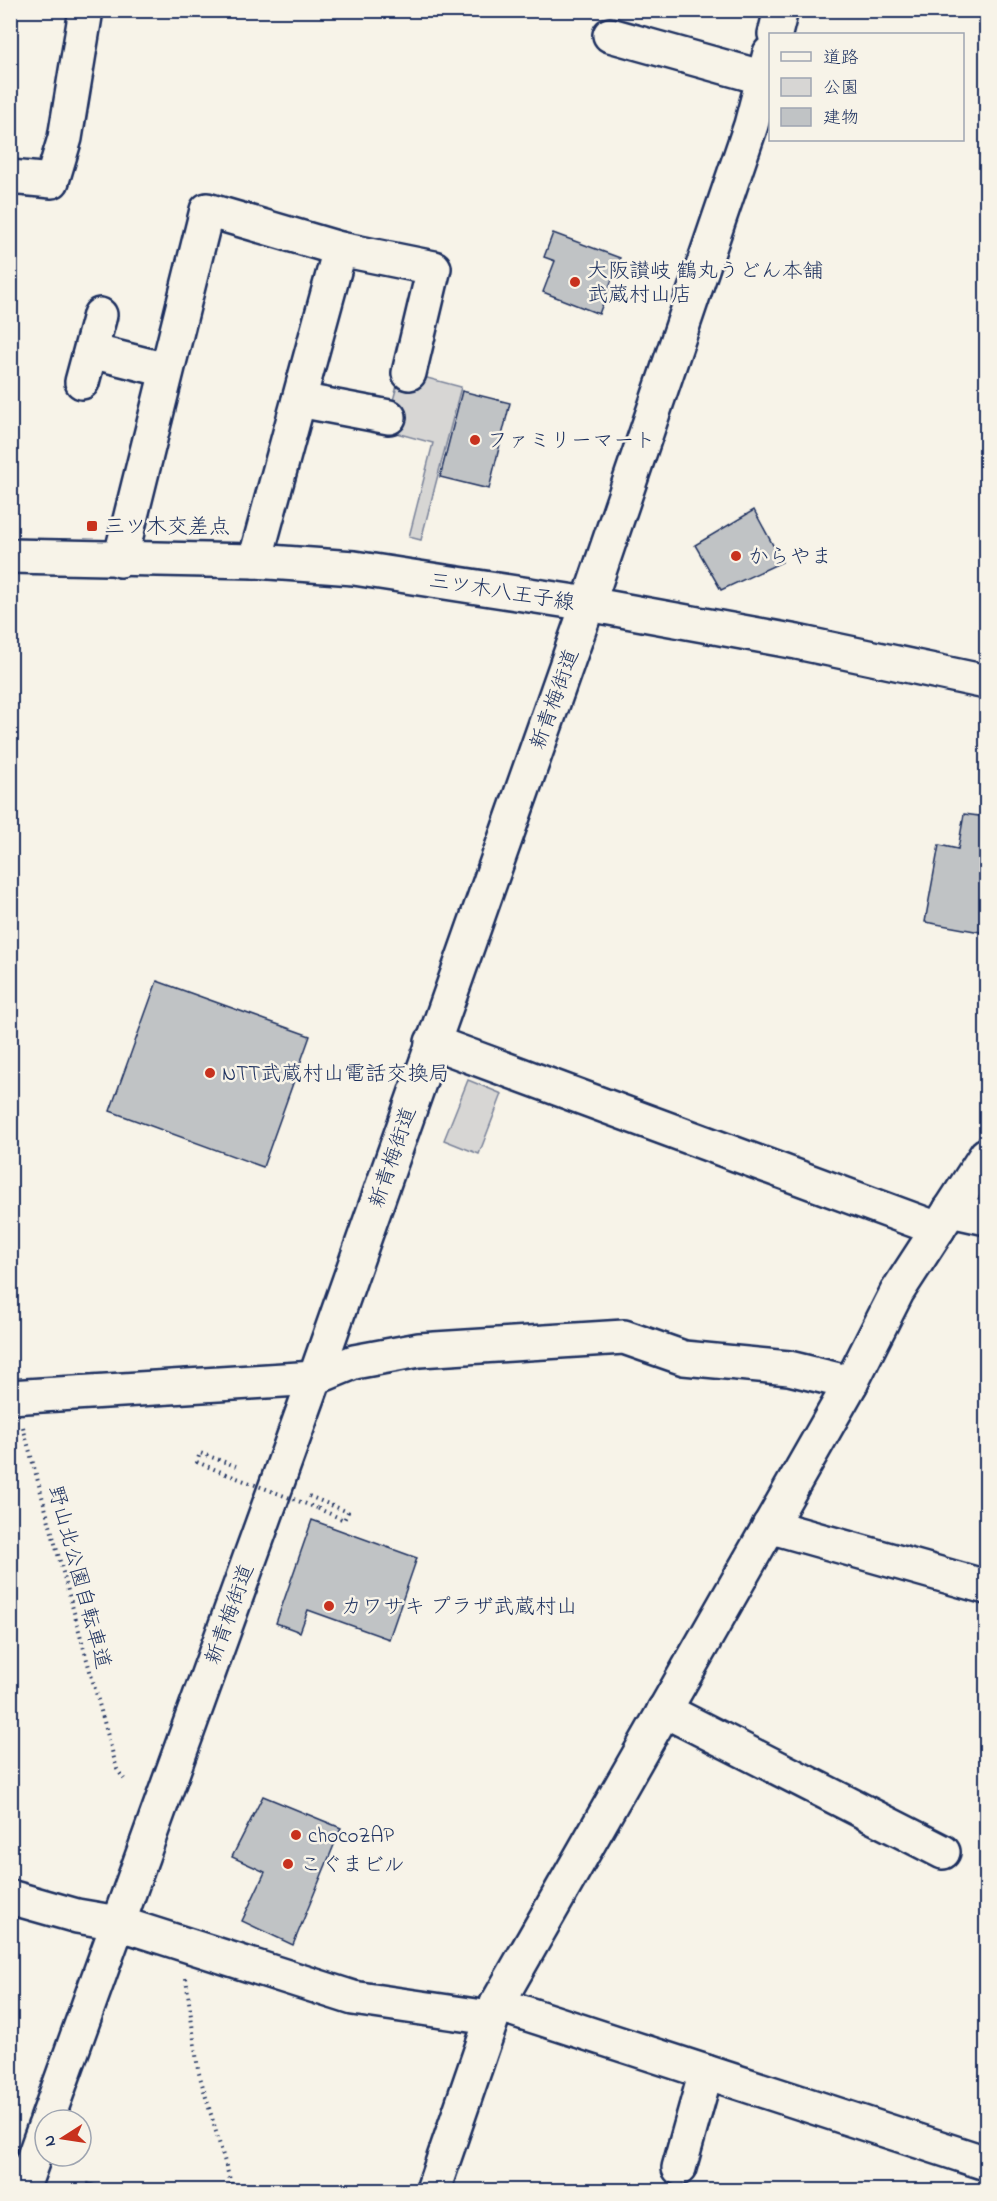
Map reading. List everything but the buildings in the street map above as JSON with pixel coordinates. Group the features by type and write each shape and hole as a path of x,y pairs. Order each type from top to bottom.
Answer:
{"street":[{"path":"10,177 52,182 65,138 86,10"},
{"path":"775,33 781,10"},
{"path":"610,36 767,66"},
{"name":"新青梅街道","path":"51,2108 315,1378 588,604 767,66"},
{"path":"120,560 207,210 340,249 434,268 409,373"},
{"path":"255,561 340,249"},
{"path":"82,382 100,315"},
{"path":"91,351 166,370"},
{"path":"300,400 389,417"},
{"name":"三ツ木八王子線","path":"10,556 255,561 354,568 588,604 797,642 987,682"},
{"path":"432,1042 944,1219 987,1218"},
{"path":"433,2190 493,2011 851,1383 897,1292 987,1155"},
{"path":"13,1397 315,1378 354,1362 418,1350 624,1337 684,1358 789,1368 851,1383"},
{"path":"769,1526 987,1587"},
{"path":"664,1710 943,1852"},
{"path":"10,1897 77,1916 118,1923 353,1998 493,2011 706,2072 984,2157"},
{"path":"679,2168 706,2072"},
{"path":"22,2190 33,2159"}],"path":[{"name":"野山北公園自転車道","path":"13,1397 117,1769 124,1779"},
{"path":"236,1466 200,1453 197,1462 344,1520 348,1512 309,1496"},
{"path":"186,1971 198,2070 233,2190"}],"green space":[{"path":"401,371 461,387 421,540 409,537 433,443 385,430"},
{"path":"468,1080 502,1094 479,1154 444,1140"}],"place":[{"name":"大阪讃岐 鶴丸うどん本舗 武蔵村山店","path":"575,282"},
{"name":"ファミリーマート","path":"475,440"},
{"name":"三ツ木交差点","path":"92,526"},
{"name":"からやま","path":"736,556"},
{"name":"NTT武蔵村山電話交換局","path":"210,1073"},
{"name":"カワサキ プラザ武蔵村山","path":"329,1606"},
{"name":"chocoZAP","path":"296,1835"},
{"name":"こぐまビル","path":"288,1864"}]}
